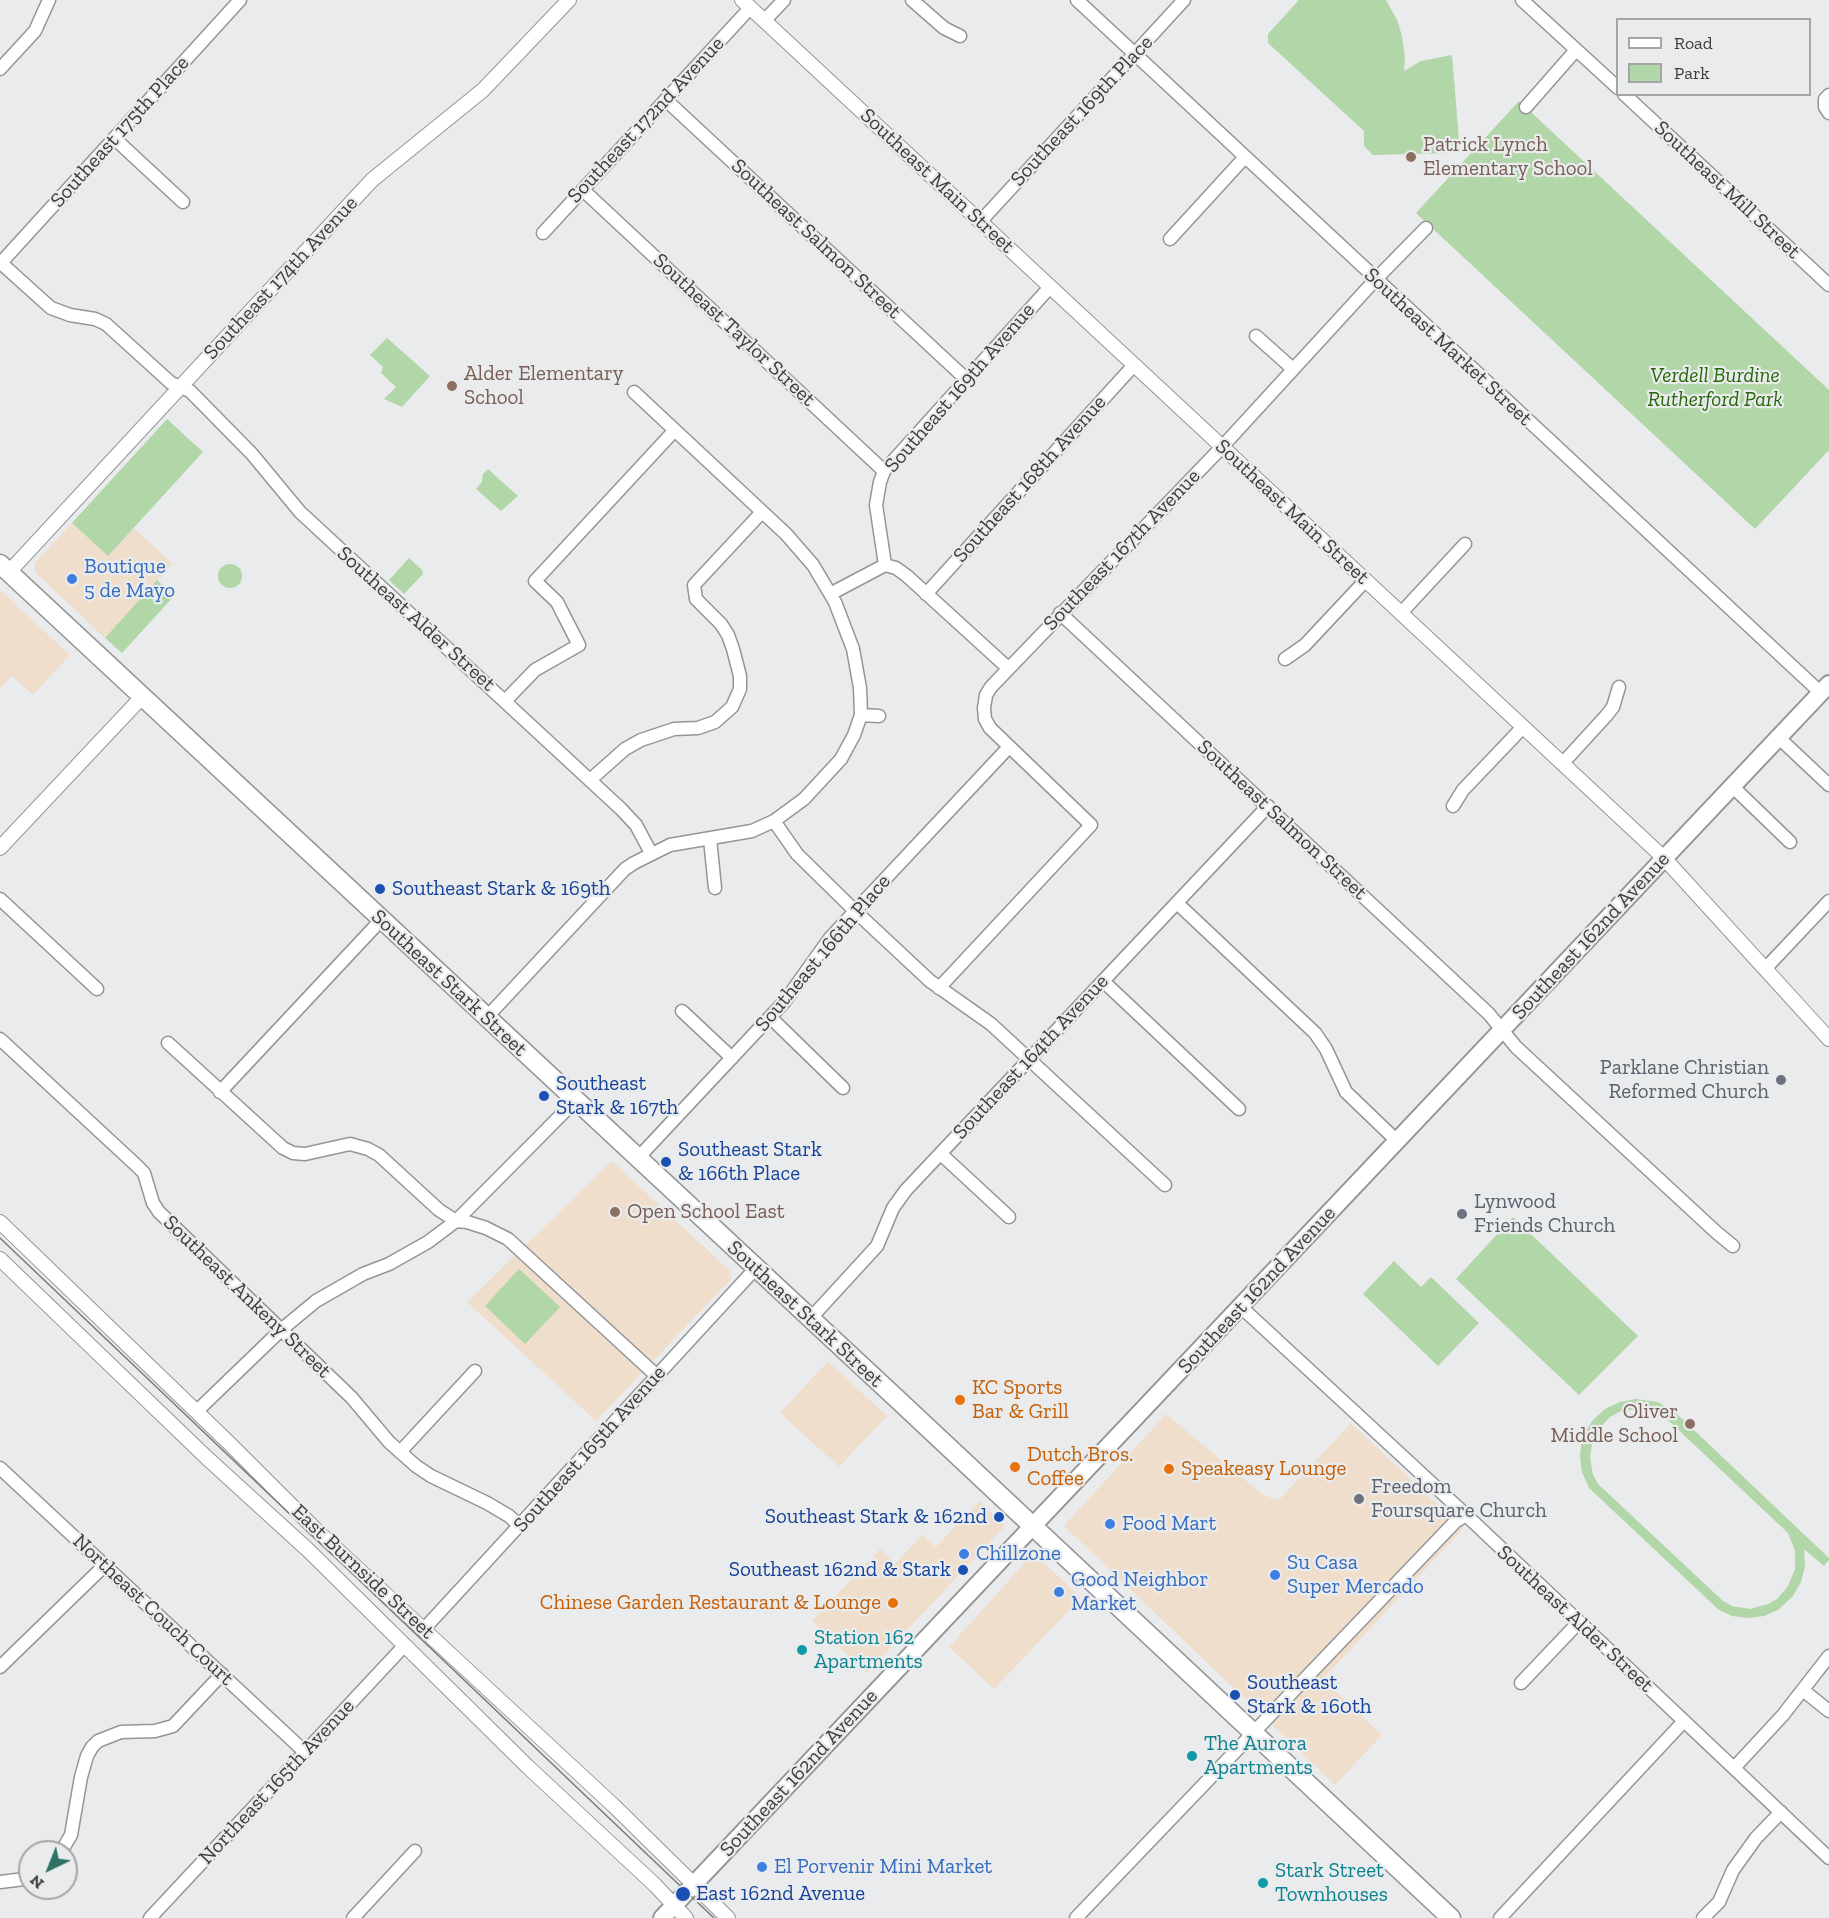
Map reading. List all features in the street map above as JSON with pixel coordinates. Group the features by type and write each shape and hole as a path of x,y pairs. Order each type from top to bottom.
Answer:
{"main road":[{"name":"Southeast Stark Street","path":"4,568 1451,1918"},
{"name":"Southeast 162nd Avenue","path":"662,1918 1825,688"}],"street":[{"path":"0,69 35,31 49,0"},
{"name":"Southeast 175th Place","path":"1,263 240,0"},
{"name":"Southeast 174th Avenue","path":"4,568 180,387 372,180 488,86 569,0"},
{"path":"764,21 784,0"},
{"path":"912,0 944,28 960,36"},
{"name":"Southeast Market Street","path":"1077,0 1376,279 1825,688"},
{"name":"Southeast 169th Place","path":"980,222 1184,0"},
{"path":"1522,0 1616,87"},
{"name":"Southeast Main Street","path":"746,4 1664,858 1829,1038"},
{"name":"Southeast 172nd Avenue","path":"543,233 666,100 746,4"},
{"path":"1526,107 1576,50"},
{"name":"Southeast Mill Street","path":"1626,96 1829,285"},
{"name":"Southeast Salmon Street","path":"666,100 966,379"},
{"path":"114,138 183,202"},
{"path":"1170,239 1245,157"},
{"name":"Southeast Taylor Street","path":"583,190 884,471"},
{"name":"Southeast 167th Avenue","path":"1008,748 985,719 986,695 1060,613 1222,447 1376,279 1426,228"},
{"name":"Southeast Alder Street","path":"1,263 51,308 70,315 95,319 114,330 171,383 190,392 227,427 300,512 636,825 651,853"},
{"name":"Southeast 169th Avenue","path":"885,565 876,505 884,471 1050,287"},
{"path":"1256,336 1293,369"},
{"name":"Southeast 168th Avenue","path":"926,594 1134,365"},
{"path":"487,1017 625,869 651,853 670,845 752,831 774,820 804,799 841,759 854,735 861,715 860,688 853,650 832,594 800,547 633,392"},
{"path":"505,701 535,670 579,645 557,602 536,581 675,431"},
{"path":"590,780 625,749 641,740 659,733 707,725 725,715 732,707 740,689 740,675 734,649 721,624 696,599 694,585 762,512"},
{"path":"1401,613 1465,544"},
{"path":"832,594 885,565 896,568 1008,669"},
{"path":"1286,659 1305,645 1365,580"},
{"name":"Southeast Salmon Street","path":"1060,613 1489,1014 1502,1030"},
{"path":"1562,764 1606,716 1613,706 1619,687"},
{"path":"0,848 142,697"},
{"path":"861,715 879,716"},
{"path":"1453,806 1463,790 1523,727"},
{"path":"1779,737 1829,785"},
{"path":"939,988 1091,825 1008,748"},
{"name":"Southeast 166th Place","path":"638,1158 798,985 830,938 1008,748"},
{"path":"1732,786 1790,842"},
{"name":"Southeast 164th Avenue","path":"810,1318 877,1246 898,1199 1268,806"},
{"path":"774,820 797,854 855,911 939,988 979,1014 1165,1185"},
{"path":"710,839 715,888"},
{"path":"0,899 97,989"},
{"path":"1765,969 1829,901"},
{"path":"1177,903 1315,1033 1326,1049 1346,1092 1396,1141"},
{"path":"220,1092 381,920"},
{"path":"1103,981 1239,1109"},
{"path":"682,1011 732,1058"},
{"path":"770,1017 843,1088"},
{"path":"1502,1030 1516,1047 1733,1246"},
{"name":"Southeast Ankeny Street","path":"0,1039 144,1173 153,1203 159,1212 352,1398 399,1452 431,1476 488,1503 520,1526"},
{"path":"168,1043 283,1148 293,1153 310,1154 350,1144 368,1149 379,1155 439,1210 456,1221 486,1228 507,1239 657,1376"},
{"path":"196,1411 281,1330 316,1301 363,1274 392,1270 456,1221 575,1101"},
{"path":"941,1154 1009,1217"},
{"name":"East Burnside Street","path":"0,1222 315,1529 613,1805 684,1894 686,1918"},
{"name":"East Burnside Street","path":"0,1259 207,1458 308,1550 528,1767 655,1886 684,1894 728,1918"},
{"name":"Southeast 165th Avenue","path":"424,1629 755,1269"},
{"name":"Southeast Alder Street","path":"1241,1307 1466,1515 1829,1858"},
{"path":"399,1452 475,1371"},
{"name":"Northeast Couch Court","path":"3,1476 105,1565 305,1752"},
{"path":"1076,1918 1455,1522 1466,1515"},
{"path":"0,1667 105,1565"},
{"path":"1521,1683 1578,1623"},
{"name":"Northeast 165th Avenue","path":"150,1918 404,1646"},
{"path":"1734,1768 1804,1691 1829,1656"},
{"path":"68,1840 71,1835 81,1777 92,1747 98,1741 121,1732 155,1731 173,1726 222,1674"},
{"path":"1804,1691 1829,1711"},
{"path":"1500,1918 1684,1721"},
{"path":"1703,1918 1719,1902 1733,1870 1750,1846 1781,1812"},
{"path":"352,1918 415,1851"},
{"path":"0,1882 18,1879"}],"shaded area":[{"path":"72,523 108,556 134,528 173,564 105,638 35,572 35,563"},
{"path":"0,590 70,655 33,695 12,676 0,689"},
{"path":"612,1161 730,1271 731,1279 596,1421 467,1302"},
{"path":"828,1361 887,1416 839,1467 780,1413"},
{"path":"1166,1414 1263,1495 1279,1500 1351,1423 1463,1529 1323,1679 1382,1735 1335,1785 1064,1526"},
{"path":"979,1501 1005,1526 867,1673 812,1621 880,1549 895,1564 923,1534 936,1547"},
{"path":"1037,1556 1081,1598 994,1689 949,1647 1029,1558"}],"green space":[{"path":"1299,0 1386,0 1397,20 1402,36 1404,71 1421,61 1452,55 1459,140 1447,153 1373,155 1364,146 1364,131 1268,43 1268,34"},
{"name":"Verdell Burdine Rutherford Park","path":"1519,101 1829,390 1829,450 1755,529 1416,213"},
{"path":"387,338 430,376 402,407 384,399 396,387 381,373 383,367 370,355"},
{"path":"167,419 203,452 108,556 72,523"},
{"path":"488,469 518,496 501,511 476,489"},
{"path":"409,558 422,570 423,574 404,594 389,580"},
{"path":"230,564 235,565 241,571 241,581 235,587 230,588 225,587 219,581 218,576 219,571 225,565"},
{"path":"157,580 174,596 122,653 105,638"},
{"path":"1513,1217 1638,1336 1579,1395 1456,1279"},
{"path":"1394,1261 1421,1287 1431,1277 1479,1323 1438,1366 1363,1294"},
{"path":"519,1269 560,1307 525,1344 485,1306"},
{"path":"1636,1399 1658,1402 1677,1414 1829,1560 1824,1566 1804,1549 1805,1566 1801,1582 1793,1596 1778,1610 1764,1616 1748,1618 1732,1616 1719,1610 1589,1488 1582,1472 1581,1445 1593,1420 1605,1409 1620,1402","holes":["1645,1409 1663,1416 1788,1533 1795,1551 1795,1569 1788,1586 1777,1599 1750,1609 1732,1606 1723,1601 1598,1484 1593,1475 1590,1457 1593,1439 1610,1417 1627,1410"]}],"tram line":[{"path":"0,1238 714,1918"}],"place":[{"name":"Patrick Lynch Elementary School","path":"1411,157"},
{"name":"Alder Elementary School","path":"452,386"},
{"name":"Boutique 5 de Mayo","path":"72,579"},
{"name":"Southeast Stark & 169th","path":"380,889"},
{"name":"Parklane Christian Reformed Church","path":"1781,1080"},
{"name":"Southeast Stark & 167th","path":"544,1096"},
{"name":"Southeast Stark & 166th Place","path":"666,1162"},
{"name":"Open School East","path":"615,1212"},
{"name":"Lynwood Friends Church","path":"1462,1214"},
{"name":"KC Sports Bar & Grill","path":"960,1400"},
{"name":"Oliver Middle School","path":"1690,1424"},
{"name":"Dutch Bros. Coffee","path":"1015,1467"},
{"name":"Speakeasy Lounge","path":"1169,1469"},
{"name":"Freedom Foursquare Church","path":"1359,1499"},
{"name":"Southeast Stark & 162nd","path":"999,1517"},
{"name":"Food Mart","path":"1110,1524"},
{"name":"Chillzone","path":"964,1554"},
{"name":"Southeast 162nd & Stark","path":"963,1570"},
{"name":"Su Casa Super Mercado","path":"1275,1575"},
{"name":"Good Neighbor Market","path":"1059,1592"},
{"name":"Chinese Garden Restaurant & Lounge","path":"893,1603"},
{"name":"Station 162 Apartments","path":"802,1650"},
{"name":"Southeast Stark & 160th","path":"1235,1695"},
{"name":"The Aurora Apartments","path":"1192,1756"},
{"name":"El Porvenir Mini Market","path":"762,1867"},
{"name":"Stark Street Townhouses","path":"1263,1883"},
{"name":"East 162nd Avenue","path":"683,1894"}]}
